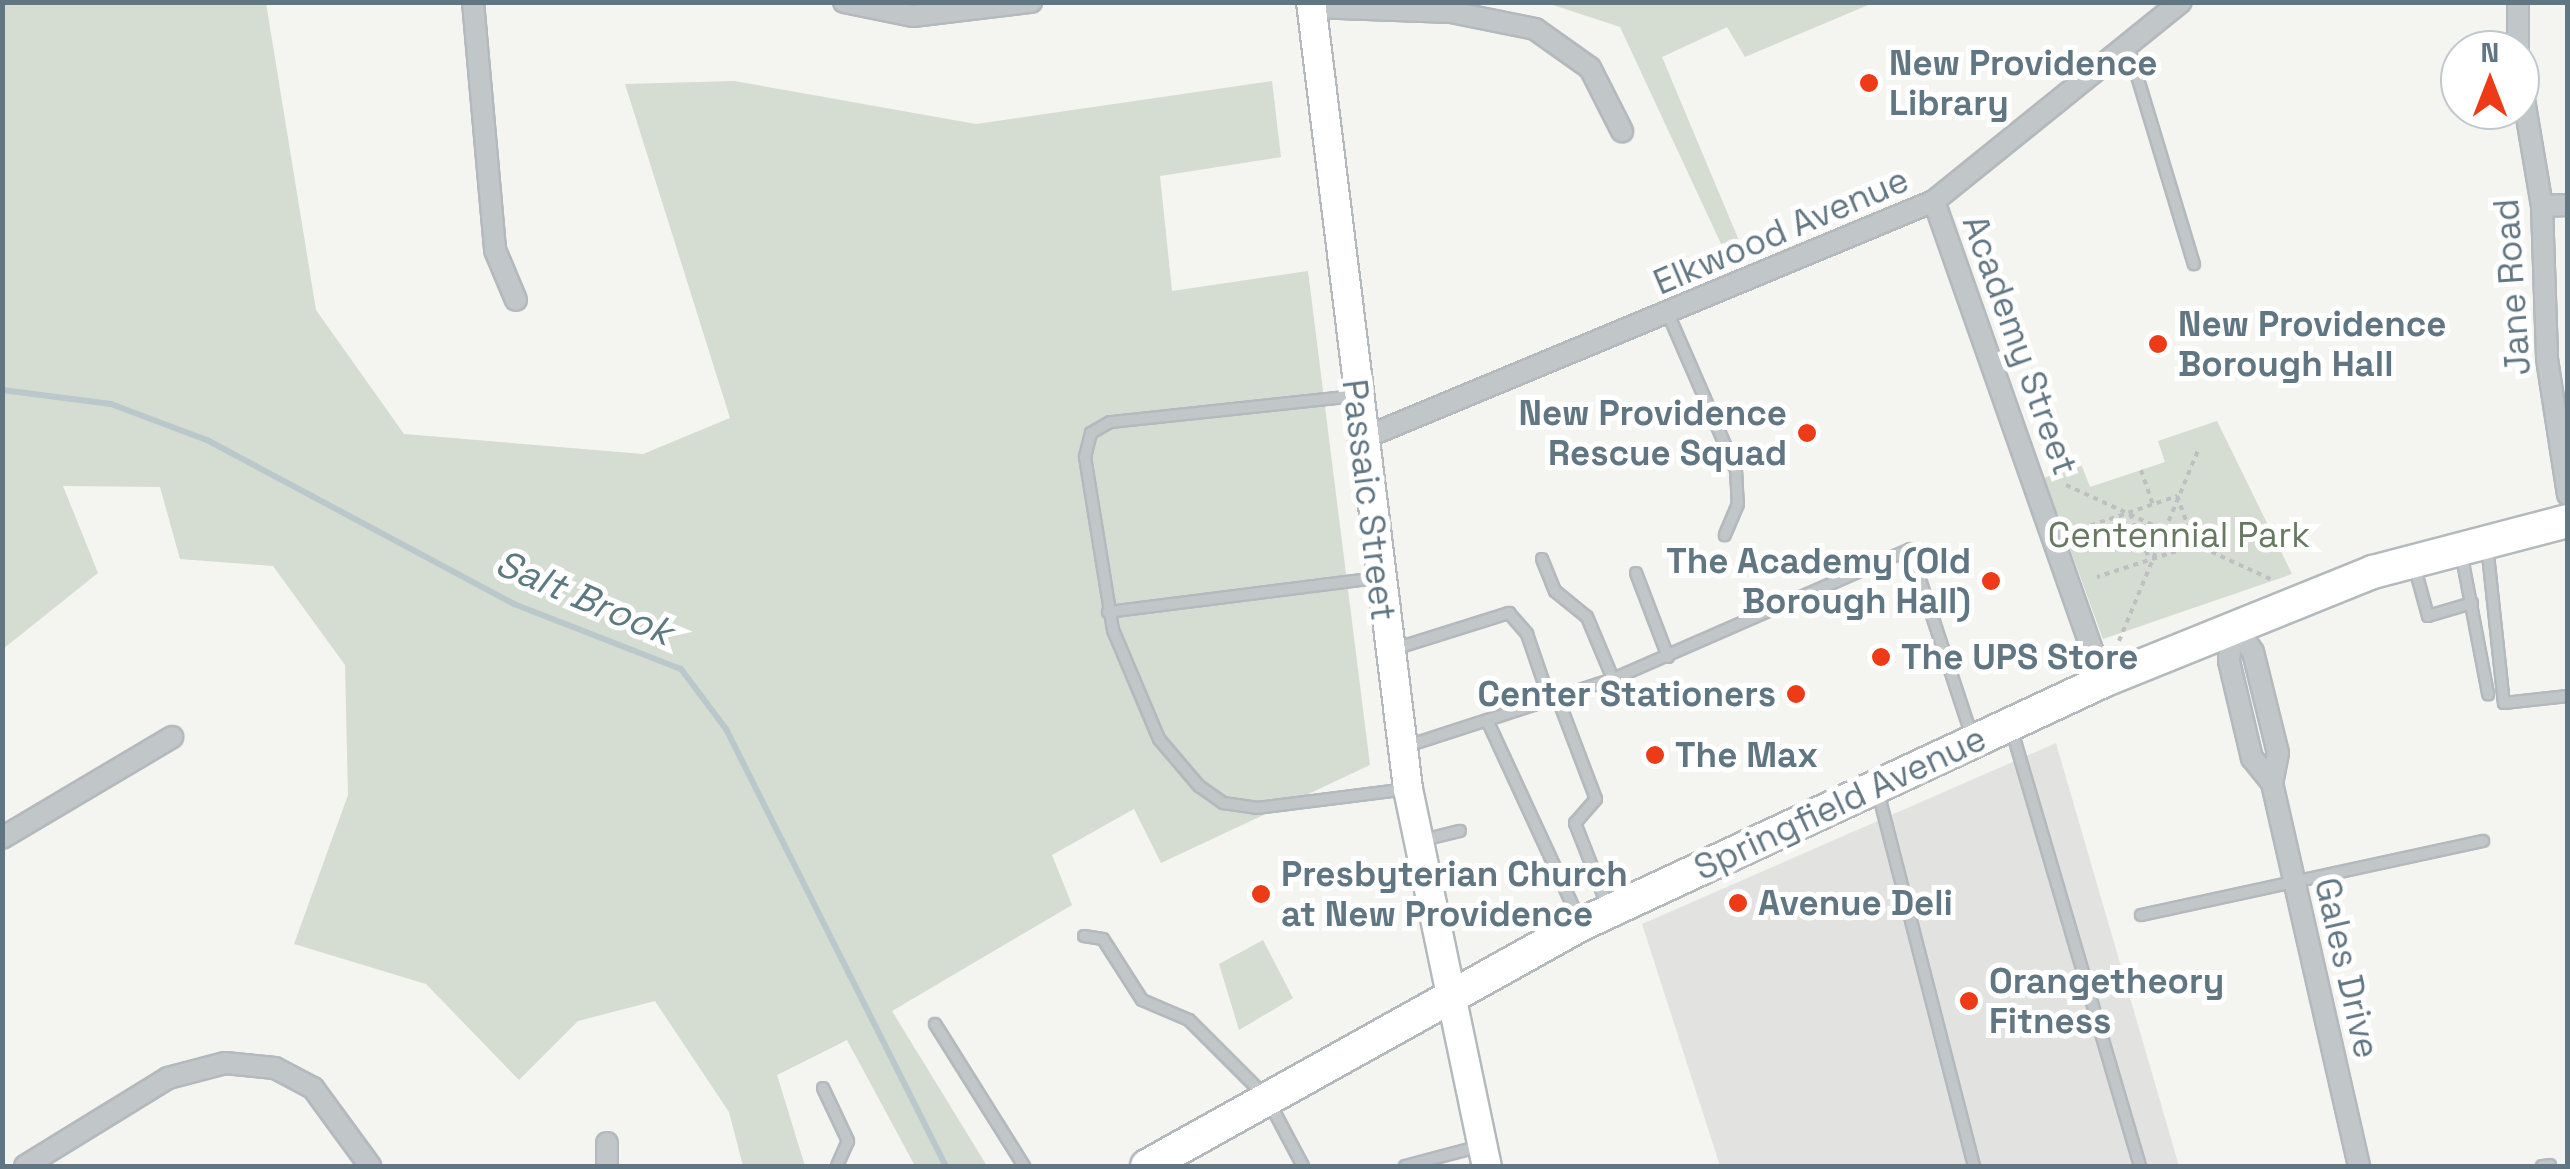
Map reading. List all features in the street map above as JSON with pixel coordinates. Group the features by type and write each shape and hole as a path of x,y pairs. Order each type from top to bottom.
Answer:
{"main road":[{"name":"Passaic Street","path":"1311,5 1354,396 1408,789 1446,994 1484,1156"},
{"name":"Springfield Avenue","path":"1147,1166 1446,994 1596,917 2010,724 2234,624 2412,560 2568,521"}],"street":[{"path":"474,2 495,250 516,300"},
{"path":"844,2 913,16 1031,2"},
{"name":"Elkwood Avenue","path":"1360,440 1668,316 1934,201 2181,2"},
{"path":"2518,2 2518,30"},
{"path":"1311,5 1452,12 1535,29 1590,68 1622,132"},
{"name":"Jane Road","path":"2529,130 2542,206 2547,359 2568,494"},
{"name":"Academy Street","path":"1934,201 2103,682"},
{"path":"2542,206 2568,205"},
{"name":"Gales Drive","path":"2234,624 2254,652 2278,752 2272,783 2360,1166"},
{"path":"2,838 172,737"},
{"path":"25,1166 168,1078 225,1063 276,1068 312,1088 370,1166"},
{"path":"607,1143 607,1166"}],"lane":[{"path":"2128,46 2194,264"},
{"path":"1668,316 1736,470 1738,504 1725,535"},
{"path":"1354,396 1098,425 1085,457 1108,612 1159,738 1223,803 1257,808 1408,789"},
{"path":"2473,542 2472,603 2488,694"},
{"path":"2473,542 2504,703 2568,696"},
{"path":"1402,747 1612,679 1910,548 1974,742"},
{"path":"1542,559 1555,591 1588,617 1612,679"},
{"path":"2412,560 2428,616 2472,603"},
{"path":"1636,573 1668,656"},
{"path":"1108,612 1378,578"},
{"path":"1388,650 1508,613 1528,634 1596,799 1575,823 1596,917"},
{"path":"1487,720 1596,917"},
{"path":"2010,724 2140,1166"},
{"path":"1876,786 1974,1166"},
{"path":"1417,842 1461,831"},
{"path":"2141,914 2483,841"},
{"path":"1084,936 1103,939 1142,1000 1189,1020 1266,1098 1303,1166"},
{"path":"935,1024 1024,1166"},
{"path":"823,1088 848,1141 837,1166"},
{"path":"1405,1166 1484,1156"}],"path":[{"path":"2119,642 2198,450"},
{"path":"2141,470 2153,504"},
{"path":"2066,485 2273,580"},
{"path":"2080,529 2177,496"},
{"path":"2177,496 2195,546"},
{"path":"2129,512 2150,560"},
{"path":"2097,576 2195,546"},
{"path":"1805,907 1843,894"}],"shaded area":[{"path":"2056,743 2179,1166 1720,1166 1642,924"}],"green space":[{"path":"3,3 266,3 316,310 404,434 643,454 730,418 625,84 734,81 976,124 1272,81 1281,157 1160,176 1172,291 1308,271 1370,765 1161,863 1134,809 1052,855 1072,905 892,1011 987,1166 915,1166 847,1040 777,1075 805,1166 743,1166 729,1112 655,1001 578,1021 519,1080 426,984 294,944 348,795 345,665 273,566 180,559 160,487 63,486 98,573 3,649"},
{"path":"1547,3 1873,3 1745,57 1727,27 1662,57 1740,243 1723,248 1620,27"},
{"name":"Centennial Park","path":"2217,421 2292,574 2103,639 2044,478 2081,464 2090,487 2165,462 2158,441"},
{"path":"1263,940 1293,998 1239,1030 1219,964"}],"waterway":[{"name":"Salt Brook","path":"2,390 111,404 207,440 514,604 681,669 726,729 946,1166"}],"place":[{"name":"New Providence Library","path":"1869,83"},
{"name":"New Providence Borough Hall","path":"2158,344"},
{"name":"New Providence Rescue Squad","path":"1807,433"},
{"name":"The Academy (Old Borough Hall)","path":"1991,581"},
{"name":"The UPS Store","path":"1881,657"},
{"name":"Center Stationers","path":"1796,694"},
{"name":"The Max","path":"1655,755"},
{"name":"Presbyterian Church at New Providence","path":"1261,894"},
{"name":"Avenue Deli","path":"1738,903"},
{"name":"Orangetheory Fitness","path":"1969,1001"}]}
